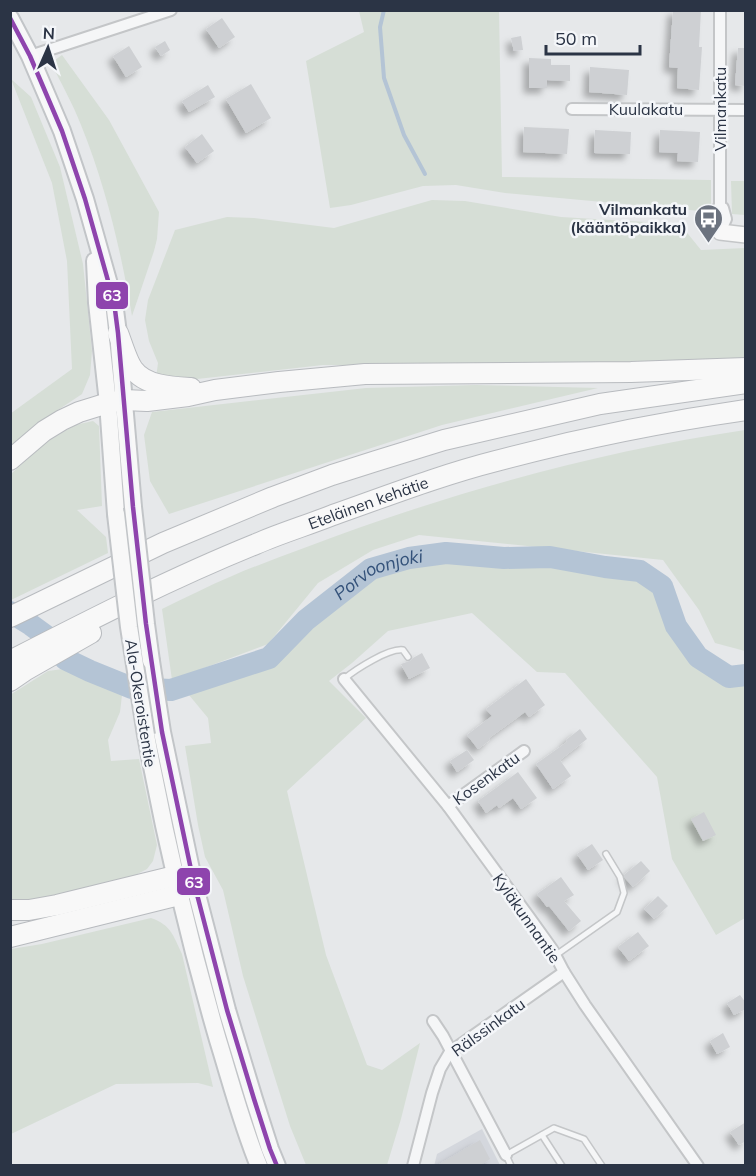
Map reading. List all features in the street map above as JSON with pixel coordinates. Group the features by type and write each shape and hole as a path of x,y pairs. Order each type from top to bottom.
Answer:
{"highway":[{"path":"118,333 133,369 145,379 155,383 215,390"},
{"path":"10,460 44,430 79,412 116,401 140,402 168,399 215,390 365,374 631,372 746,368"},
{"path":"10,617 163,543 273,497 333,475 433,444 600,404 746,383"},
{"name":"Eteläinen kehätie","path":"15,668 156,588 257,543 405,489 496,461 604,435 746,411"},
{"path":"10,910 29,910 57,905 184,877 179,895 10,937"}],"main road":[{"name":"Ala-Okeroistentie","path":"10,18 30,56 75,166 114,302 118,333 116,514 129,627 184,877 277,1166"},
{"name":"Ala-Okeroistentie","path":"92,228 97,303 133,507 146,624 154,734"},
{"path":"179,895 226,1066 251,1146 260,1166"}],"street":[{"path":"30,56 171,10"},
{"name":"Vilmankatu","path":"720,10 720,207 723,208 726,219 720,232"},
{"name":"Kuulakatu","path":"572,109 746,110"},
{"path":"720,232 746,235"},
{"name":"Kyläkunnantie","path":"344,680 448,806 556,955 585,1005 698,1166"},
{"name":"Kosenkatu","path":"448,806 524,750"},
{"name":"Rälssinkatu","path":"413,1166 432,1093 440,1069 450,1052 564,972"},
{"path":"433,1021 506,1155"}],"lane":[{"path":"344,680 355,670 395,649 403,650 408,657"},
{"path":"556,955 617,912 624,894 620,877 606,854"},
{"path":"511,1166 506,1155 554,1128 584,1139 602,1166"},
{"path":"542,1134 562,1166"}],"shaded area":[{"path":"359,11 499,11 502,177 711,180 711,212 505,193 456,185 423,186 351,205 330,208 306,61 364,32"},
{"path":"62,55 109,120 159,212 154,251 132,316 118,243 98,172 78,117 51,63"},
{"path":"11,79 31,97 60,167 83,264 92,351 90,375 82,394 49,416 11,448 10,414 72,369 67,261 52,183"},
{"path":"731,181 745,181 745,215 732,214"},
{"path":"432,200 465,201 561,217 680,224 701,250 745,248 745,360 666,366 323,365 188,380 156,378 158,363 149,341 145,320 148,300 175,230 227,217 334,228"},
{"path":"475,385 598,388 442,425 169,514 150,481 144,435 152,412 366,388"},
{"path":"93,421 99,426 102,506 77,510 106,537 108,553 11,600 11,474 45,443 75,425"},
{"path":"745,430 745,651 715,643 699,610 663,560 419,535 373,550 318,583 268,644 172,680 162,609 223,580 358,528 466,493 633,450"},
{"path":"448,561 503,565 549,563 637,579 655,594 670,630 693,660 724,683 745,681 745,918 716,935 672,859 657,777 565,673 537,672 472,613 388,631 329,681 366,718 287,791 326,955 367,1065 382,1070 420,1043 387,1165 306,1165 290,1126 243,976 223,890 205,857 185,746 211,743 208,718 189,695 273,663 314,624 380,574 418,564"},
{"path":"63,669 122,695 120,712 108,740 111,761 139,759 157,845 153,861 147,869 128,879 28,903 11,901 10,695 48,671"},
{"path":"151,918 167,927 182,954 213,1087 198,1083 116,1084 11,1134 11,949 42,944"},
{"path":"482,1129 500,1165 434,1166 437,1154"}],"building":[{"path":"673,10 701,10 699,47 702,47 699,90 677,88 678,68 669,67"},
{"path":"222,18 235,37 219,48 206,29"},
{"path":"521,36 523,50 514,51 511,38"},
{"path":"165,41 170,50 161,56 155,47"},
{"path":"129,46 142,67 126,77 113,56"},
{"path":"738,48 746,48 746,86 735,85"},
{"path":"529,58 551,59 551,65 570,65 570,81 547,80 547,88 529,88"},
{"path":"590,67 629,70 627,95 589,92"},
{"path":"251,84 271,118 246,133 226,99"},
{"path":"208,85 215,97 189,112 182,101"},
{"path":"524,127 569,129 567,154 523,152"},
{"path":"595,130 631,132 630,154 594,153"},
{"path":"660,130 700,132 698,162 677,161 678,153 659,152"},
{"path":"202,134 214,151 197,163 185,147"},
{"path":"422,653 430,668 409,679 401,664"},
{"path":"526,679 545,705 529,717 525,712 489,738 490,740 478,749 467,735 492,716 486,709"},
{"path":"580,729 587,739 560,760 571,776 553,789 536,764 567,742 566,740"},
{"path":"467,750 474,760 457,772 450,761"},
{"path":"518,772 537,798 521,809 513,798 499,808 497,805 486,813 478,801"},
{"path":"704,812 716,835 703,841 691,819"},
{"path":"592,844 603,860 588,870 577,854"},
{"path":"641,861 650,871 633,887 624,875"},
{"path":"561,877 574,895 564,901 581,921 569,931 537,894"},
{"path":"658,896 668,906 654,919 644,909"},
{"path":"638,932 649,946 629,961 618,947"},
{"path":"740,995 746,1003 746,1009 734,1015 727,1003"},
{"path":"723,1033 730,1047 717,1054 710,1041"},
{"path":"746,1122 746,1141 739,1145 730,1132"},
{"path":"480,1140 490,1159 479,1166 436,1166"}],"waterway":[{"path":"384,10 380,27 384,78 404,135 425,174"},
{"name":"Porvoonjoki","path":"10,612 53,641 65,659 132,688 171,690 269,658 306,620 371,569 409,558 446,553 504,558 550,557 640,571 662,586 676,626 698,657 729,677 746,675"}],"transit line":[{"name":"63","path":"10,18 30,56 62,131 85,199 114,302 146,624 162,732 193,879 227,1010 277,1166"}],"place":[{"name":"Vilmankatu (kääntöpaikka)","path":"708,244"}]}
